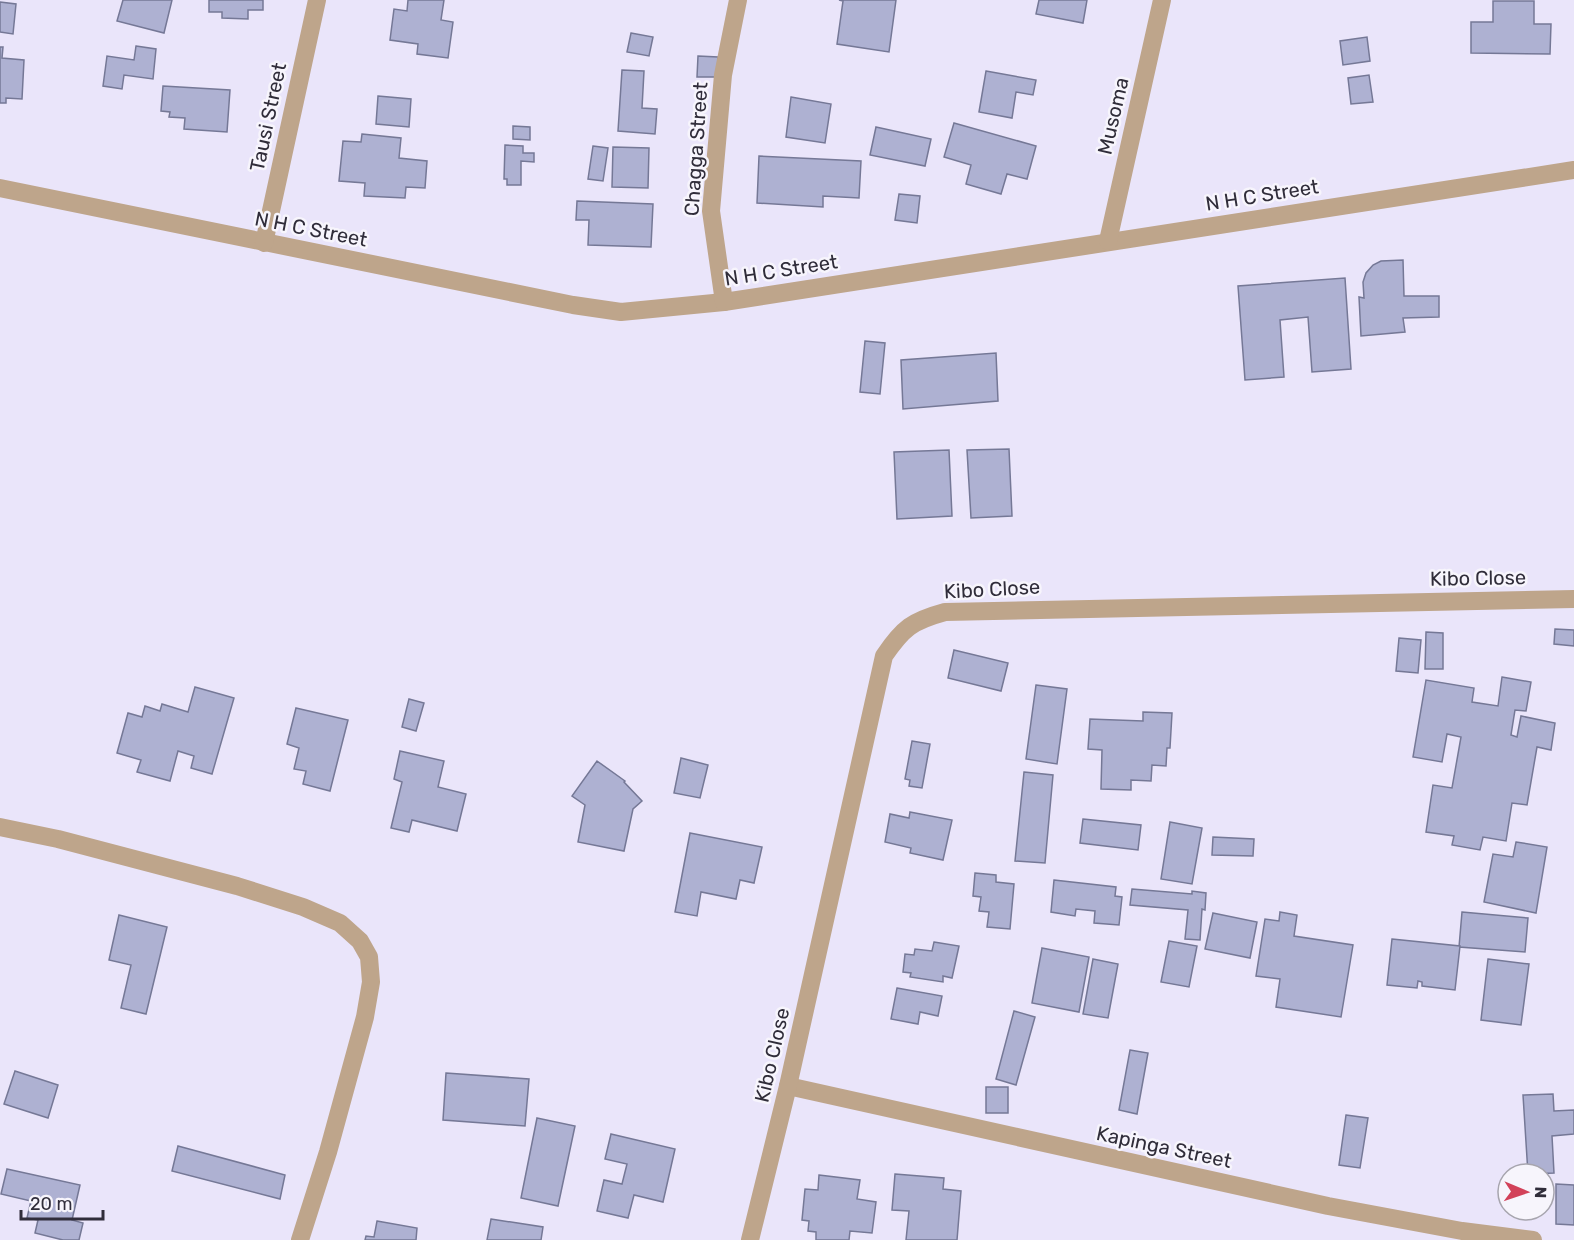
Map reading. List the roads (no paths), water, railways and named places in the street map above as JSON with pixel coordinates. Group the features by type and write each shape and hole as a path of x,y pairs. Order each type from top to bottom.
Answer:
{"street":[{"name":"Tausi Street","path":"264,243 317,0"},
{"name":"Chagga Street","path":"724,302 711,211 723,75 738,0"},
{"name":"Musoma","path":"1108,241 1162,0"},
{"name":"N H C Street","path":"0,188 264,243 621,312 724,302 1574,170"},
{"name":"Kibo Close","path":"750,1240 788,1086 884,656 899,634 920,619 955,611 1574,599"},
{"path":"0,827 58,839 237,886 303,906 340,923 360,941 369,957 371,982 364,1017 346,1087 300,1240"},
{"name":"Kapinga Street","path":"788,1086 1328,1206 1462,1231 1533,1240"}]}
